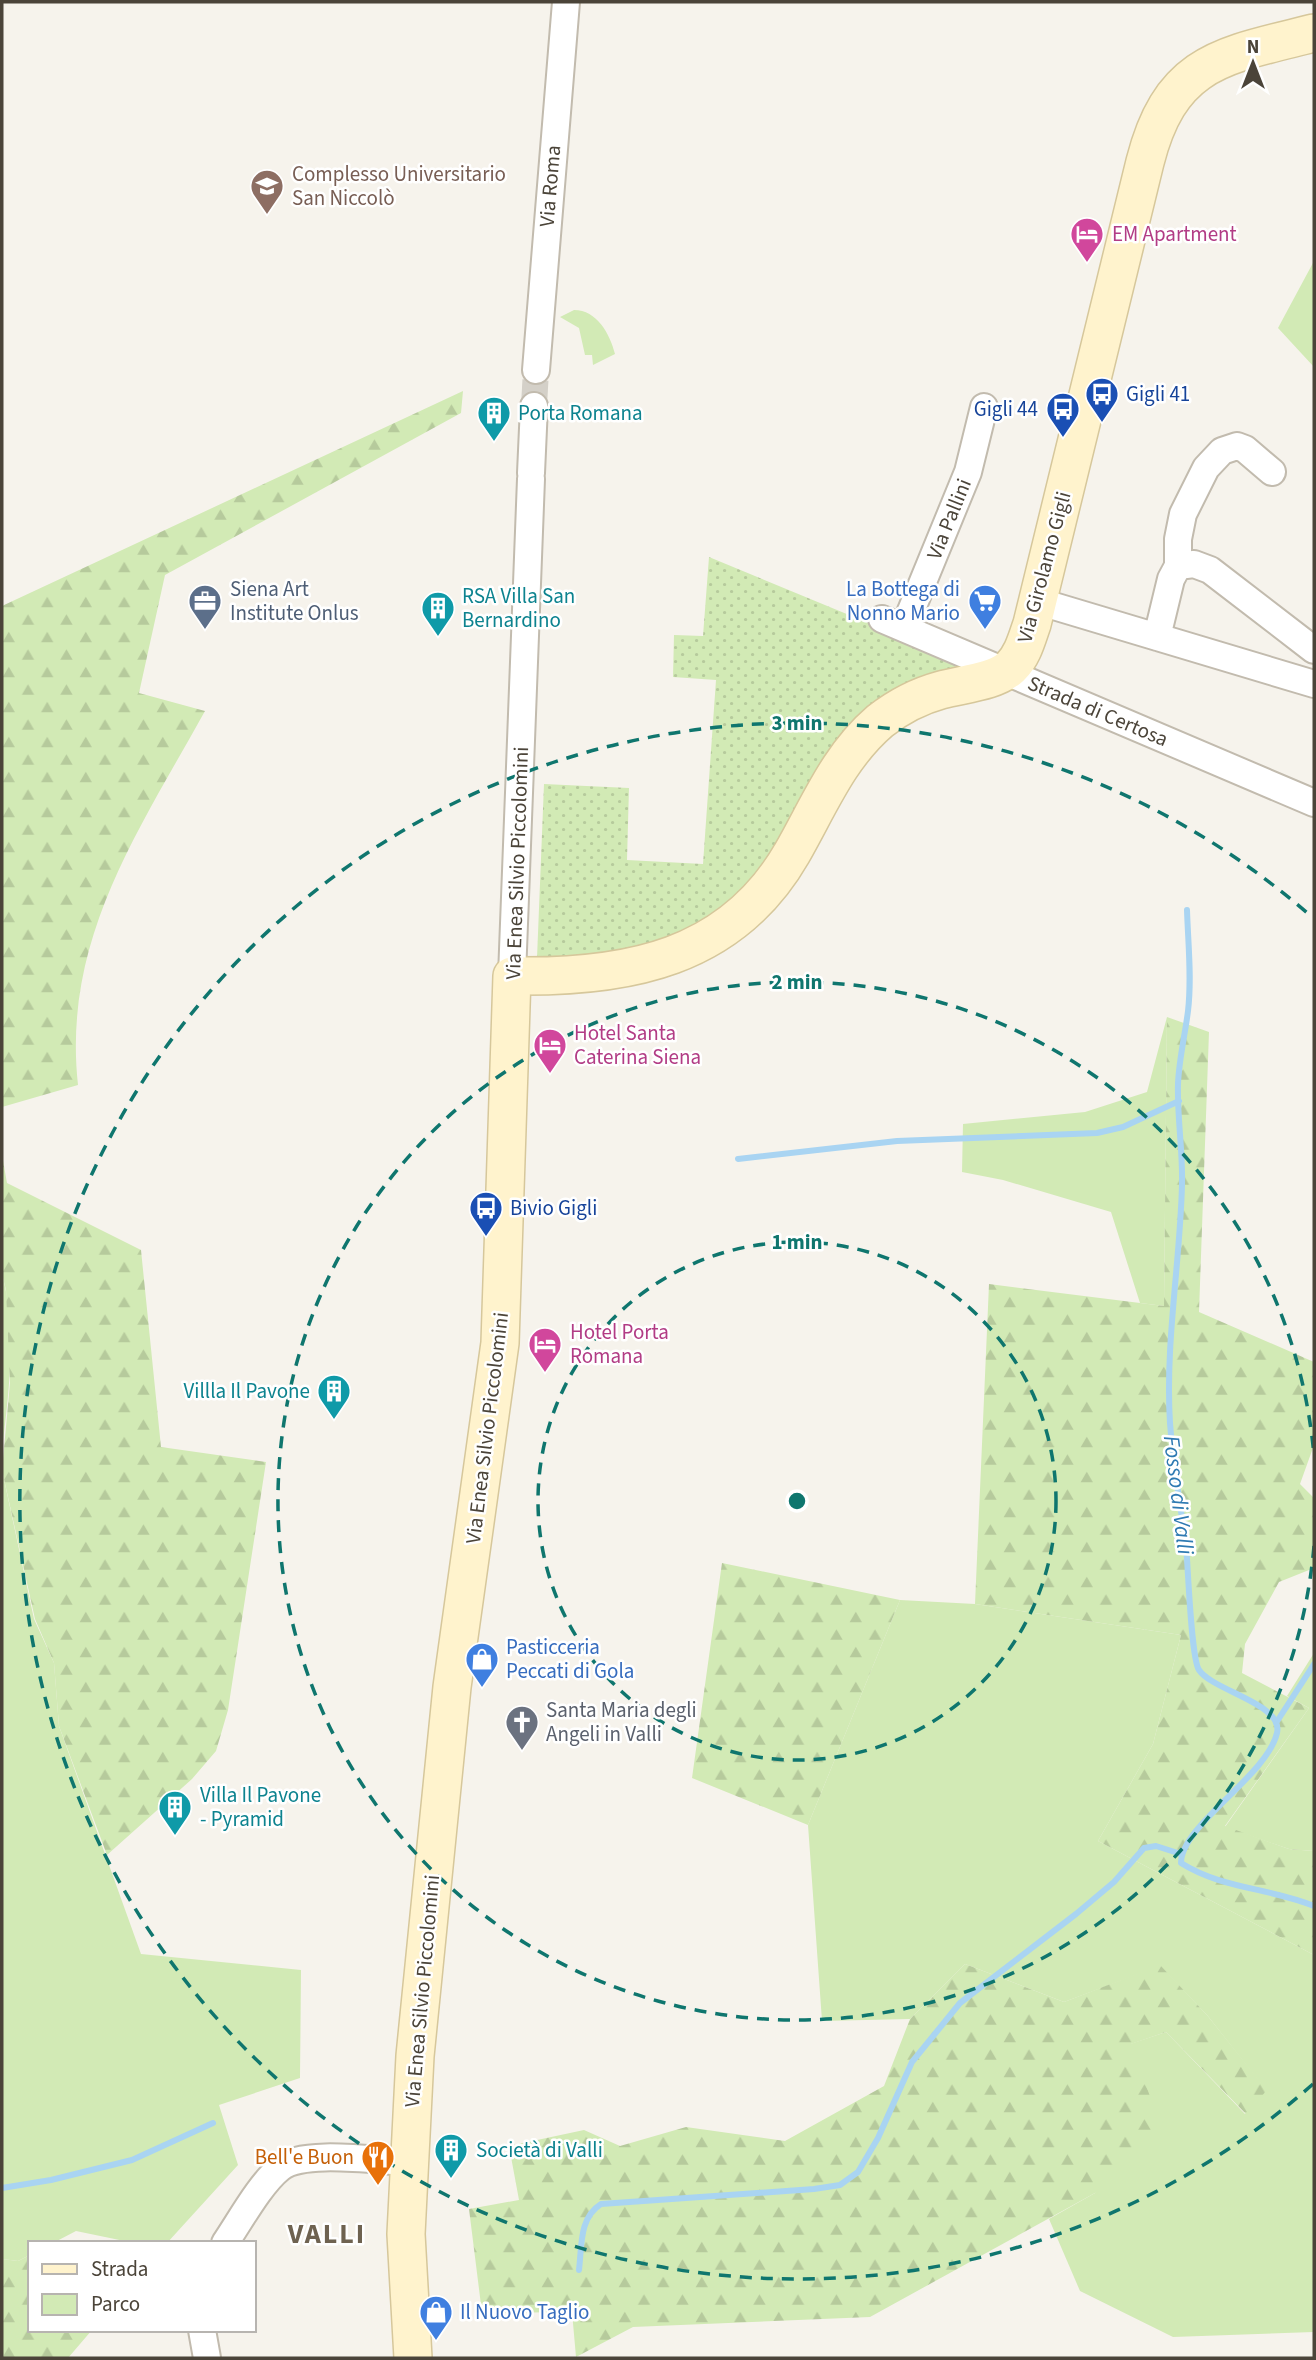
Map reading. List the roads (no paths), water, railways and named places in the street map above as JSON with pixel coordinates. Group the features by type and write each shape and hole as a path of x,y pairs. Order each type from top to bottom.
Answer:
{"main road":[{"name":"Via Girolamo Gigli","path":"1006,671 1024,646 1037,601 1145,162 1158,122 1176,91 1208,65 1239,52 1314,33"},
{"path":"512,976 573,975 644,964 685,951 718,935 745,914 768,889 793,852 845,757 865,735 897,709 928,694 1006,671"},
{"name":"Via Enea Silvio Piccolomini","path":"413,2358 406,2234 424,1949 451,1700 500,1343 512,976"}],"street":[{"name":"Via Roma","path":"536,370 566,2"},
{"name":"Via Enea Silvio Piccolomini","path":"512,976 534,406"},
{"name":"Via Pallini","path":"893,624 968,472 984,407"},
{"path":"1157,637 1171,579 1178,566 1183,514 1199,481 1216,455 1227,447 1241,446 1272,472"},
{"path":"1178,566 1194,564 1210,570 1314,650"},
{"path":"1037,601 1314,684"},
{"name":"Strada di Certosa","path":"893,624 1314,803"},
{"path":"226,2241 274,2174 288,2163 305,2158 409,2162"},
{"path":"202,2332 207,2358"}],"waterway":[{"name":"Fosso di Valli","path":"1187,910 1190,986 1178,1084 1182,1185 1169,1393 1173,1453 1186,1544 1192,1631 1199,1670 1218,1685 1270,1714 1276,1723 1277,1733 1258,1766 1195,1833 1185,1848 1181,1863 1213,1878 1314,1906"},
{"path":"738,1159 897,1141 1097,1133 1123,1127 1179,1101"},
{"path":"1276,1723 1314,1664"},
{"path":"579,2270 585,2224 601,2204 840,2185 858,2172 878,2138 912,2062 960,2003 1114,1882 1144,1848 1156,1846 1181,1854"},
{"path":"2,2188 51,2180 132,2160 213,2123"}],"tunnel":[{"path":"534,406 536,370"}],"place":[{"name":"Complesso Universitario San Niccolò","path":"267,216"},
{"name":"EM Apartment","path":"1087,264"},
{"name":"Gigli 41","path":"1102,424"},
{"name":"Gigli 44","path":"1063,439"},
{"name":"Porta Romana","path":"494,443"},
{"name":"Siena Art Institute Onlus","path":"205,631"},
{"name":"La Bottega di Nonno Mario","path":"985,631"},
{"name":"RSA Villa San Bernardino","path":"438,638"},
{"name":"Hotel Santa Caterina Siena","path":"550,1075"},
{"name":"Bivio Gigli","path":"486,1238"},
{"name":"Hotel Porta Romana","path":"545,1374"},
{"name":"Villla Il Pavone","path":"334,1421"},
{"name":"Pasticceria Peccati di Gola","path":"482,1689"},
{"name":"Santa Maria degli Angeli in Valli","path":"522,1752"},
{"name":"Villa Il Pavone - Pyramid","path":"175,1837"},
{"name":"Società di Valli","path":"451,2180"},
{"name":"Bell'e Buon","path":"378,2187"},
{"name":"Il Nuovo Taglio","path":"436,2342"}],"district":[{"name":"VALLI","path":"327,2233"}]}
